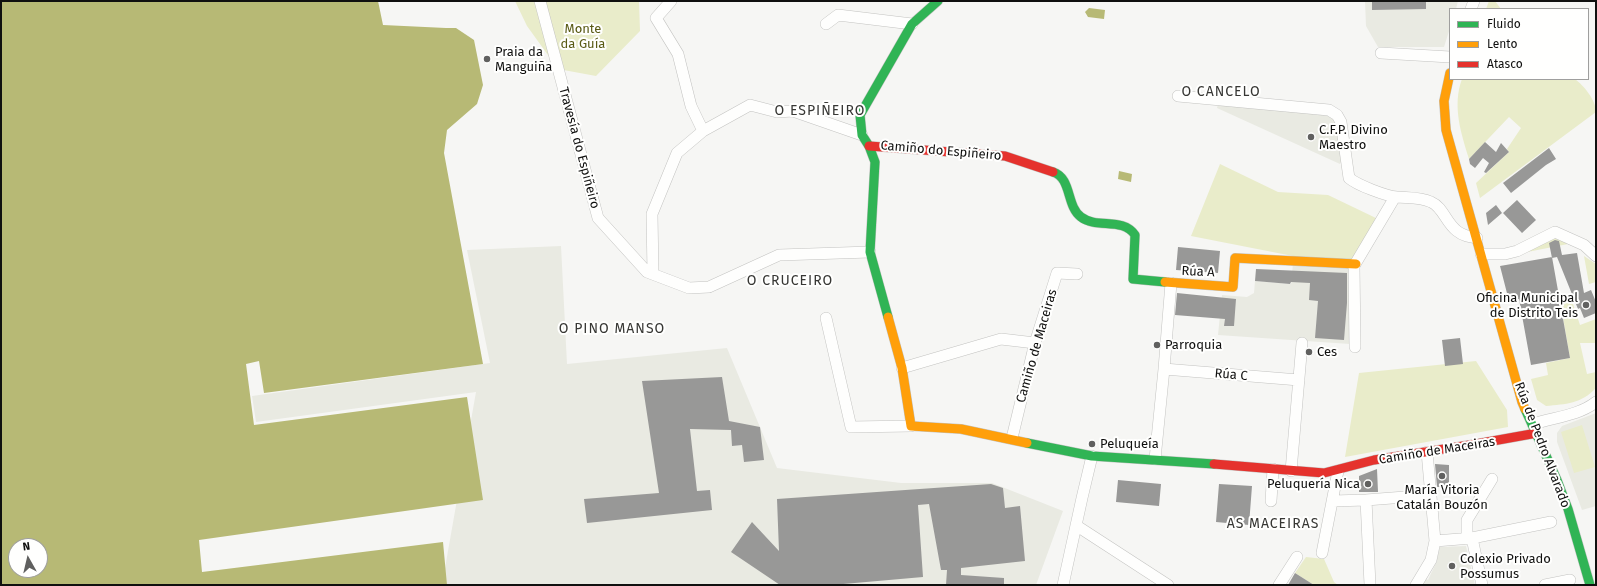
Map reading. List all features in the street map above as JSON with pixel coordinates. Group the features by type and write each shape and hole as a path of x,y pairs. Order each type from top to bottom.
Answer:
{"street":[{"name":"Travesía do Espiñeiro","path":"540,1 598,218 647,272 689,288 708,287 779,255 870,252"},
{"path":"671,1 656,18 678,54 690,106 703,131"},
{"name":"Camiño do Espiñeiro","path":"911,426 902,368 870,252 875,162 869,146 862,135 860,114 912,24 938,1"},
{"path":"826,24 838,15 912,24"},
{"path":"1381,53 1449,58"},
{"name":"Rúa de Pedro Alvarado","path":"1449,76 1445,88 1443,109 1446,130 1522,402 1535,429 1565,502 1591,579"},
{"path":"1178,96 1329,110 1337,115 1341,122 1349,178 1355,183 1395,197 1430,201 1438,206 1450,224 1457,231 1464,235 1477,238"},
{"path":"653,274 652,214 677,153 703,131 750,105 778,112 793,111 862,135"},
{"name":"Camiño do Espiñeiro","path":"869,146 1005,156 1059,174 1065,179 1071,203 1078,215 1086,221 1129,228 1135,235 1133,279"},
{"path":"1355,347 1354,266 1395,197"},
{"path":"1481,254 1505,254 1555,232 1584,245 1596,256"},
{"name":"Rúa A","path":"1133,279 1233,287 1235,258 1356,264"},
{"name":"Camiño de Maceiras","path":"1078,274 1057,273 1036,343 1012,438 1092,456 1155,459 1324,473 1338,471 1373,460 1505,440 1578,412 1596,402"},
{"path":"1155,459 1164,369 1170,283"},
{"path":"826,318 851,428 911,426 962,429 1012,438"},
{"path":"902,368 1001,339 1036,343"},
{"path":"1291,471 1302,343"},
{"name":"Rúa C","path":"1164,369 1299,380"},
{"path":"1416,585 1431,560 1435,541 1427,452"},
{"path":"1063,585 1092,456"},
{"path":"1271,501 1273,469"},
{"path":"1322,554 1338,471"},
{"path":"1482,585 1470,539 1467,520 1492,479"},
{"path":"1333,501 1431,495"},
{"path":"1366,500 1370,585"},
{"path":"1435,541 1470,539 1551,522"},
{"path":"1077,526 1168,585"},
{"path":"1279,585 1298,557"},
{"path":"1544,585 1570,580"}],"shaded area":[{"path":"1,1 378,1 383,25 456,28 474,40 483,85 477,104 447,130 444,153 483,364 264,393 259,361 246,364 254,425 467,397 483,500 199,540 202,572 443,542 447,585 1,585"},
{"path":"1365,1 1458,1 1456,8 1449,8 1449,31 1444,47 1378,47 1366,26"},
{"path":"1089,8 1105,10 1104,19 1088,17 1085,12"},
{"name":"C.F.P. Divino Maestro","path":"1218,104 1331,116 1335,119 1343,157 1340,164 1217,108"},
{"path":"1119,171 1132,174 1131,182 1118,179"},
{"path":"561,246 567,364 727,348 777,468 901,483 992,483 1063,511 1036,585 442,585 476,392 256,422 252,396 490,363 467,250"},
{"path":"1293,263 1349,267 1350,344 1218,335 1222,295 1247,297 1254,293 1255,281 1291,284"},
{"path":"1596,413 1596,506 1582,510 1557,442 1557,433 1562,426"},
{"name":"Colexio Privado Possumus","path":"1466,546 1475,585 1419,585 1424,578 1428,580 1436,563 1440,547"}],"green space":[{"name":"Monte da Guía","path":"515,1 639,1 640,31 596,76 558,69 527,26"},
{"path":"1489,1 1495,1 1500,8 1486,8"},
{"path":"1462,80 1576,80 1589,94 1594,103 1596,112 1480,198 1476,183 1509,152 1507,149 1521,128 1509,117 1469,159 1459,119 1459,89"},
{"path":"1220,164 1278,192 1328,195 1378,219 1349,267 1191,236"},
{"path":"1555,235 1573,243 1517,254"},
{"path":"1584,256 1596,264 1596,282 1589,284"},
{"path":"1571,298 1580,325 1596,319 1596,343 1580,343 1587,374 1596,372 1596,388 1579,400 1567,404 1546,406 1537,400 1531,379 1548,375 1546,363 1570,358 1560,300"},
{"path":"1476,361 1507,410 1508,427 1345,457 1359,373"},
{"path":"1582,425 1595,467 1574,473 1561,432"},
{"path":"1306,557 1324,559 1334,582 1338,585 1314,585 1295,573"}],"building":[{"path":"1372,1 1426,1 1426,9 1372,10"},
{"path":"1485,142 1496,152 1501,143 1509,152 1486,173 1484,172 1489,163 1483,158 1475,168 1470,164 1469,159"},
{"path":"1549,148 1556,159 1546,165 1511,193 1503,183"},
{"path":"1517,200 1536,220 1522,233 1503,213"},
{"path":"1496,205 1502,213 1488,225 1486,213"},
{"path":"1555,240 1559,241 1562,255 1577,253 1584,293 1591,290 1596,302 1596,313 1584,318 1580,308 1578,309 1557,257 1552,258 1549,243"},
{"path":"1178,247 1220,251 1218,273 1176,270"},
{"path":"1552,257 1570,358 1531,365 1519,299 1509,301 1500,266"},
{"path":"1256,269 1347,273 1347,303 1344,340 1315,338 1318,301 1309,300 1310,283 1291,282 1290,284 1255,281"},
{"path":"1177,293 1236,299 1234,326 1224,326 1225,319 1175,315"},
{"path":"1460,338 1463,364 1445,366 1442,340"},
{"path":"722,377 729,421 760,427 764,460 744,462 742,445 732,446 731,430 690,429 697,491 710,490 712,510 587,523 584,499 659,493 642,381"},
{"name":"María Vitoria Catalán Bouzón","path":"1435,464 1449,465 1449,487 1437,487"},
{"name":"Peluquería Nica","path":"1377,469 1378,492 1359,492 1359,476"},
{"path":"1118,480 1161,484 1159,506 1116,502"},
{"path":"991,484 1003,488 1005,508 1020,506 1025,561 961,568 961,575 1004,578 1004,585 946,585 947,570 941,570 929,504 918,505 923,577 832,585 780,585 731,552 752,522 779,551 777,499"},
{"path":"1219,484 1252,486 1249,525 1216,522"},
{"path":"1295,573 1314,585 1288,585"}],"traffic: fast":[{"path":"888,317 870,252 875,162 869,146 862,135 860,115 912,24 938,1"},
{"path":"1053,172 1059,175 1063,180 1073,206 1081,217 1094,222 1124,226 1135,235 1133,279 1165,282"},
{"path":"1525,409 1557,480 1568,509 1590,585"},
{"path":"1027,443 1092,456 1214,464"}],"traffic: slow":[{"path":"1449,78 1444,101 1446,130 1525,409"},
{"path":"1165,282 1233,287 1235,258 1356,264"},
{"path":"888,317 902,368 911,426 961,429 1027,443"}],"traffic: jam":[{"path":"869,146 1005,156 1053,172"},
{"path":"1214,464 1324,473 1374,460 1537,433"}],"place":[{"name":"Praia da Manguiña","path":"487,59"},
{"name":"C.F.P. Divino Maestro","path":"1311,137"},
{"name":"Oficina Municipal de Distrito Teis","path":"1586,305"},
{"name":"Parroquia","path":"1157,345"},
{"name":"Ces","path":"1309,352"},
{"name":"Peluqueía","path":"1092,444"},
{"name":"María Vitoria Catalán Bouzón","path":"1442,476"},
{"name":"Peluquería Nica","path":"1368,484"},
{"name":"Colexio Privado Possumus","path":"1452,566"}],"district":[{"name":"O CANCELO","path":"1221,92"},
{"name":"O ESPIÑEIRO","path":"820,111"},
{"name":"O CRUCEIRO","path":"790,281"},
{"name":"O PINO MANSO","path":"612,329"},
{"name":"AS MACEIRAS","path":"1273,524"}]}
